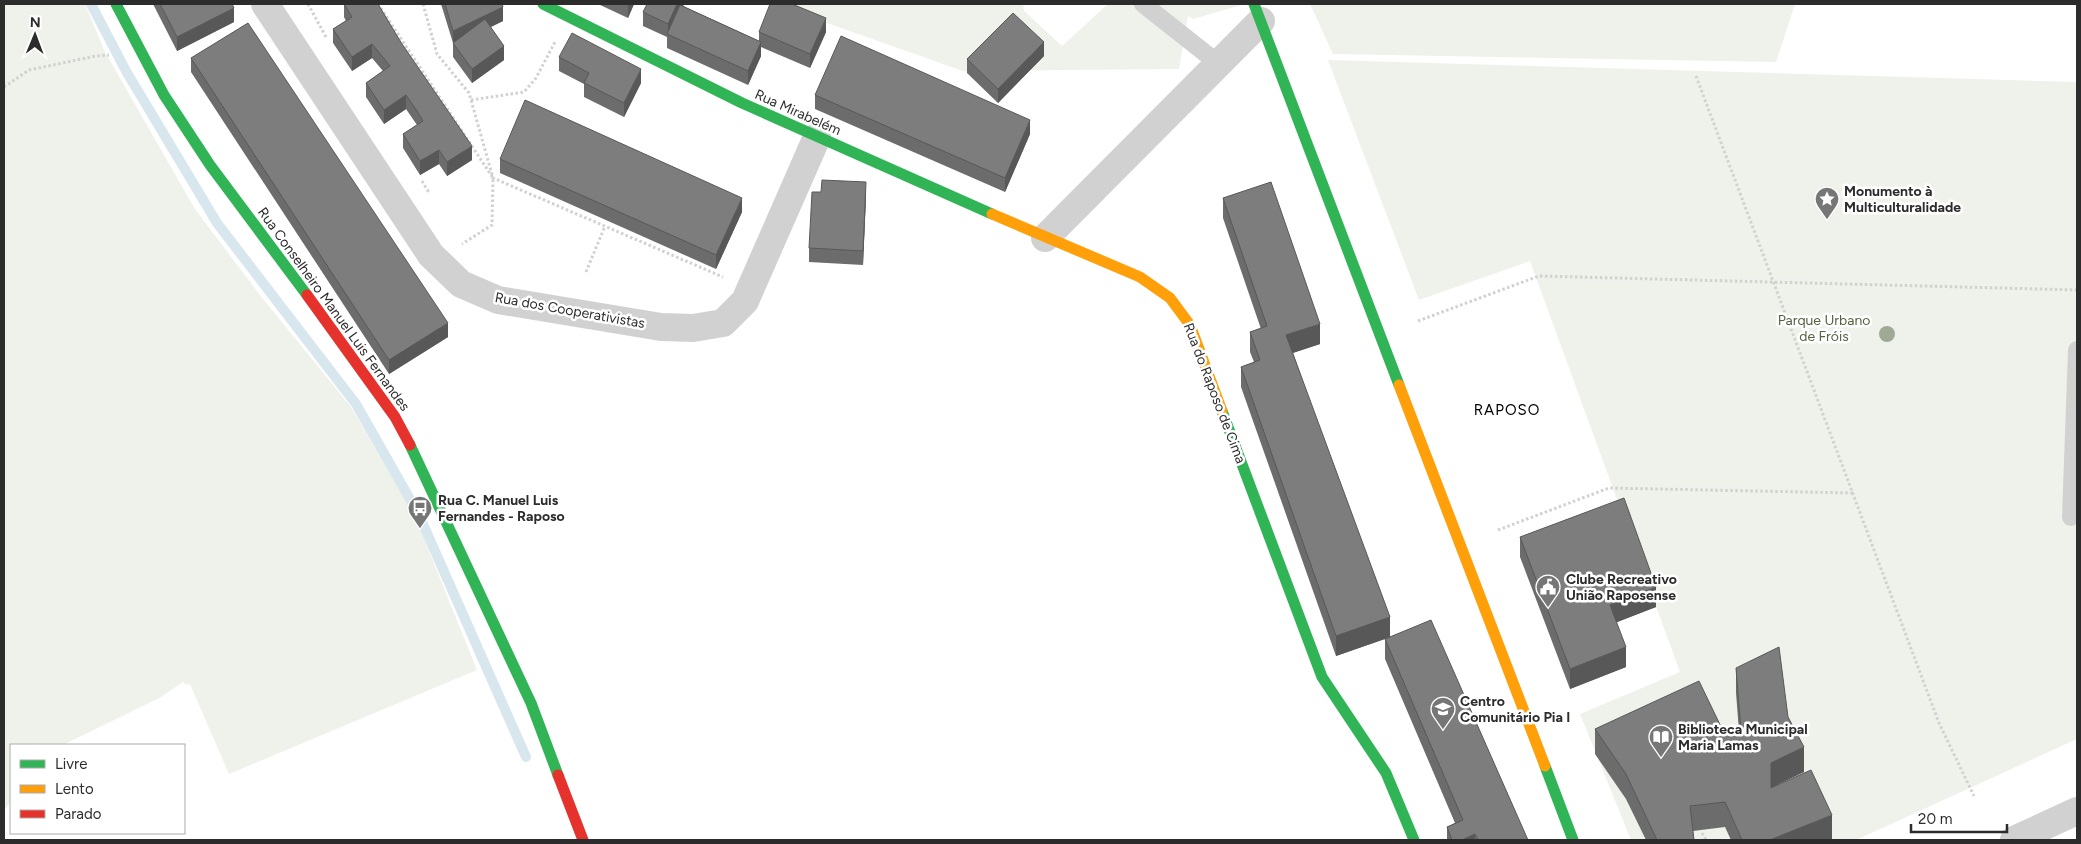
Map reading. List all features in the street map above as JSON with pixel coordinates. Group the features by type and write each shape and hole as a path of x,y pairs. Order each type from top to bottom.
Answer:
{"street":[{"name":"Rua Conselheiro Manuel Luis Fernandes","path":"116,4 164,95 210,165 342,341 395,417 421,466 531,703 583,840"},
{"name":"Rua dos Cooperativistas","path":"265,4 436,260 461,284 498,300 661,327 693,328 724,323 745,301 817,137"},
{"name":"Rua Mirabelém","path":"542,4 734,99 1045,238"},
{"path":"1045,238 1219,64 1258,13"},
{"path":"1258,13 1572,840"},
{"name":"Rua do Raposo de Cima","path":"1045,238 1140,277 1155,286 1170,298 1190,325 1322,678 1386,774 1414,840"},
{"path":"2014,840 2077,811"}],"lane":[{"path":"1143,4 1219,64"},
{"path":"2071,517 2077,350"}],"path":[{"path":"378,4 493,178 750,289"},
{"path":"423,4 436,54 470,93 493,178 492,225 436,260"},
{"path":"471,100 524,92 536,78 569,17"},
{"path":"4,87 29,70 96,56"},
{"path":"1696,76 1939,722 1974,796"},
{"path":"586,272 604,226"},
{"path":"1418,321 1539,276 2077,290"},
{"path":"1498,530 1609,488 1853,493"},
{"path":"1702,833 1706,840"}],"green space":[{"path":"4,4 85,4 105,52 195,209 263,299 351,407 416,519 477,670 229,774 190,684 186,685 183,682 161,697 65,744 10,744 10,802 4,811"},
{"path":"773,4 1023,4 1024,11 1062,46 1108,4 1245,4 1193,19 1188,16 1179,69 963,71"},
{"path":"1310,4 1795,4 1776,62 1333,54"},
{"name":"Parque Urbano de Fróis","path":"1328,60 2077,82 2077,739 1856,840 1631,840 1580,714 1680,672 1530,261 1419,300"}],"building":[{"path":"160,4 232,4 234,8 177,37"},
{"path":"344,4 378,4 402,44 472,146 447,162 439,150 420,161 403,134 423,121 406,95 384,110 366,83 390,66 372,44 352,57 333,29 352,17"},
{"path":"445,4 502,4 503,7 453,31"},
{"path":"647,4 677,4 668,24 643,12"},
{"path":"770,4 792,4 826,18 810,54 759,32"},
{"path":"680,5 761,42 748,71 667,34"},
{"path":"1013,13 1044,42 998,89 967,59"},
{"path":"485,19 504,46 472,69 453,43"},
{"path":"248,23 448,323 389,360 191,58"},
{"path":"572,33 641,69 624,103 584,83 589,73 559,57"},
{"path":"841,36 1030,120 1005,178 815,95"},
{"path":"525,100 742,198 716,255 500,159"},
{"path":"822,180 866,182 863,251 809,248 812,192 821,192"},
{"path":"1271,182 1320,324 1286,335 1390,617 1336,636 1241,367 1260,360 1250,332 1267,326 1223,198"},
{"path":"1624,498 1656,587 1610,605 1626,647 1570,669 1520,537"},
{"path":"1431,620 1528,840 1478,840 1475,834 1462,840 1452,840 1447,827 1463,820 1385,639"},
{"name":"Biblioteca Municipal Maria Lamas","path":"1779,647 1788,717 1804,747 1771,763 1771,788 1811,770 1832,815 1770,840 1742,840 1725,802 1690,806 1694,840 1657,840 1626,774 1595,729 1699,681 1725,735 1741,731 1736,668"}],"waterway":[{"path":"91,4 126,71 217,223 356,404 419,515 526,757"}],"traffic: fast":[{"path":"116,4 164,95 210,165 307,295"},
{"path":"543,4 742,103 992,214"},
{"path":"1254,4 1399,385"},
{"path":"1222,411 1322,677 1386,773 1414,840"},
{"path":"410,445 531,703 558,775"},
{"path":"1545,766 1573,840"}],"traffic: slow":[{"path":"992,214 1140,277 1170,298 1190,325 1222,411"},
{"path":"1399,385 1545,766"}],"traffic: jam":[{"path":"307,295 395,417 410,445"},
{"path":"558,775 583,840"}],"place":[{"name":"Monumento à Multiculturalidade","path":"1827,220"},
{"name":"Rua C. Manuel Luis Fernandes - Raposo","path":"420,529"},
{"name":"Clube Recreativo União Raposense","path":"1548,608"},
{"name":"Centro Comunitário Pia I","path":"1443,730"},
{"name":"Biblioteca Municipal Maria Lamas","path":"1661,758"}],"district":[{"name":"RAPOSO","path":"1507,410"}]}
